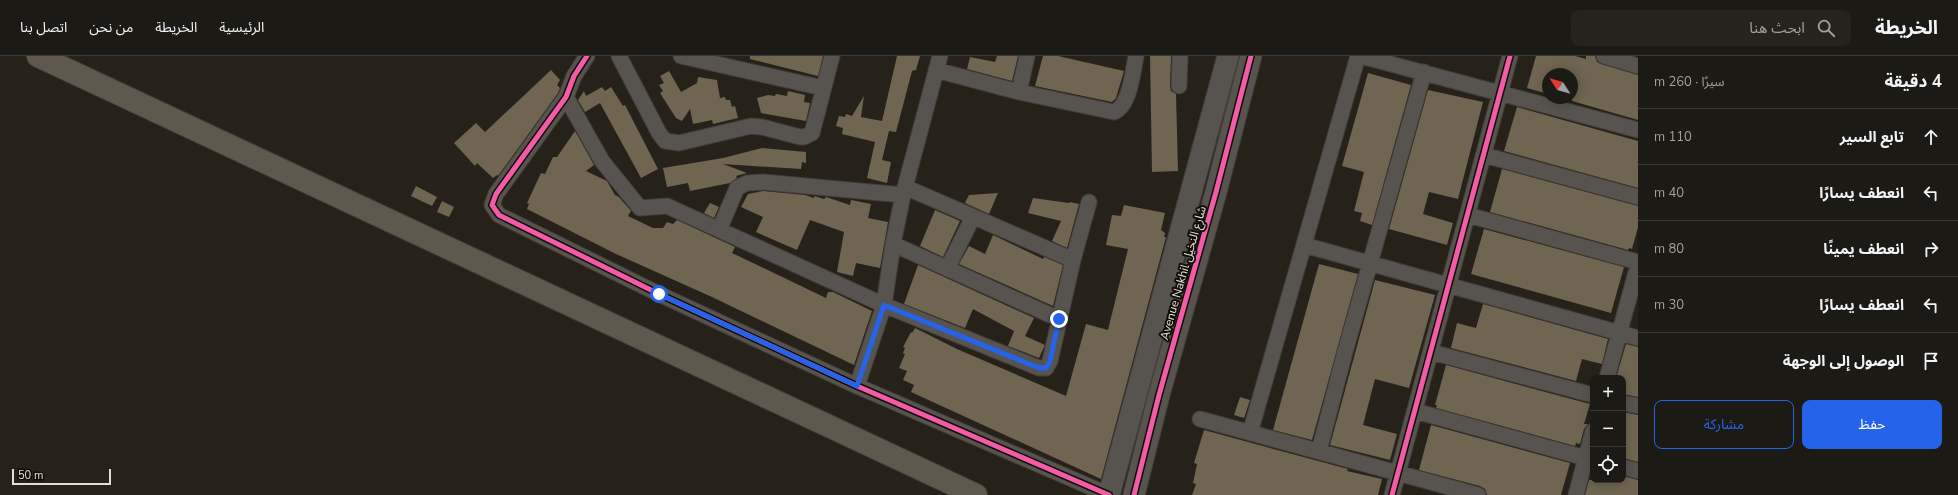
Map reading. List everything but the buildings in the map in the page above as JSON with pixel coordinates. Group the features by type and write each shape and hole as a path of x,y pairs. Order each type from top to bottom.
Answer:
{"main road":[{"path":"38,56 976,495"}],"street":[{"path":"587,56 574,76 566,97 496,194 492,205 499,215 659,294 857,386 1109,495"},
{"path":"619,56 659,133 665,141 672,143 679,143 751,126 762,127 804,137 812,133 815,129 823,88 832,56"},
{"path":"681,56 823,88"},
{"path":"1019,92 1027,56"},
{"path":"857,386 884,305 893,244 904,191 938,63 1019,92 1108,112 1119,110 1126,100 1136,56"},
{"path":"1179,86 1180,56"},
{"name":"Avenue Nakhil شارع النخيل","path":"1109,495 1228,56"},
{"name":"Avenue Nakhil شارع النخيل","path":"1135,492 1251,56"},
{"path":"1250,433 1358,56"},
{"path":"1361,56 1638,130"},
{"path":"1392,495 1510,56"},
{"path":"1604,56 1638,66"},
{"path":"1320,451 1345,352 1424,72"},
{"path":"566,97 602,161 640,208 667,206 884,305 1039,368 1046,368 1050,361 1073,260 1089,202"},
{"path":"1484,155 1638,196"},
{"path":"719,230 737,188 747,183 763,182 904,191 973,217 1073,260"},
{"path":"1468,215 1638,262"},
{"path":"947,269 973,217"},
{"path":"893,244 1059,319"},
{"path":"1304,245 1638,338"},
{"path":"1608,375 1638,265"},
{"path":"1431,352 1590,394"},
{"path":"1626,403 1638,406"},
{"path":"1415,411 1589,459"},
{"path":"1200,419 1478,495"},
{"path":"1576,495 1589,459 1591,447"},
{"path":"1626,468 1638,471"}],"cycle path":[{"path":"587,56 574,76 566,97 496,194 492,205 499,215 659,294 857,386 1109,495"},
{"path":"1134,495 1159,395 1216,192 1251,56"},
{"path":"1392,495 1510,56"}],"route":[{"path":"659,294 857,386 884,305 1039,368 1046,368 1050,361 1059,319"}]}
